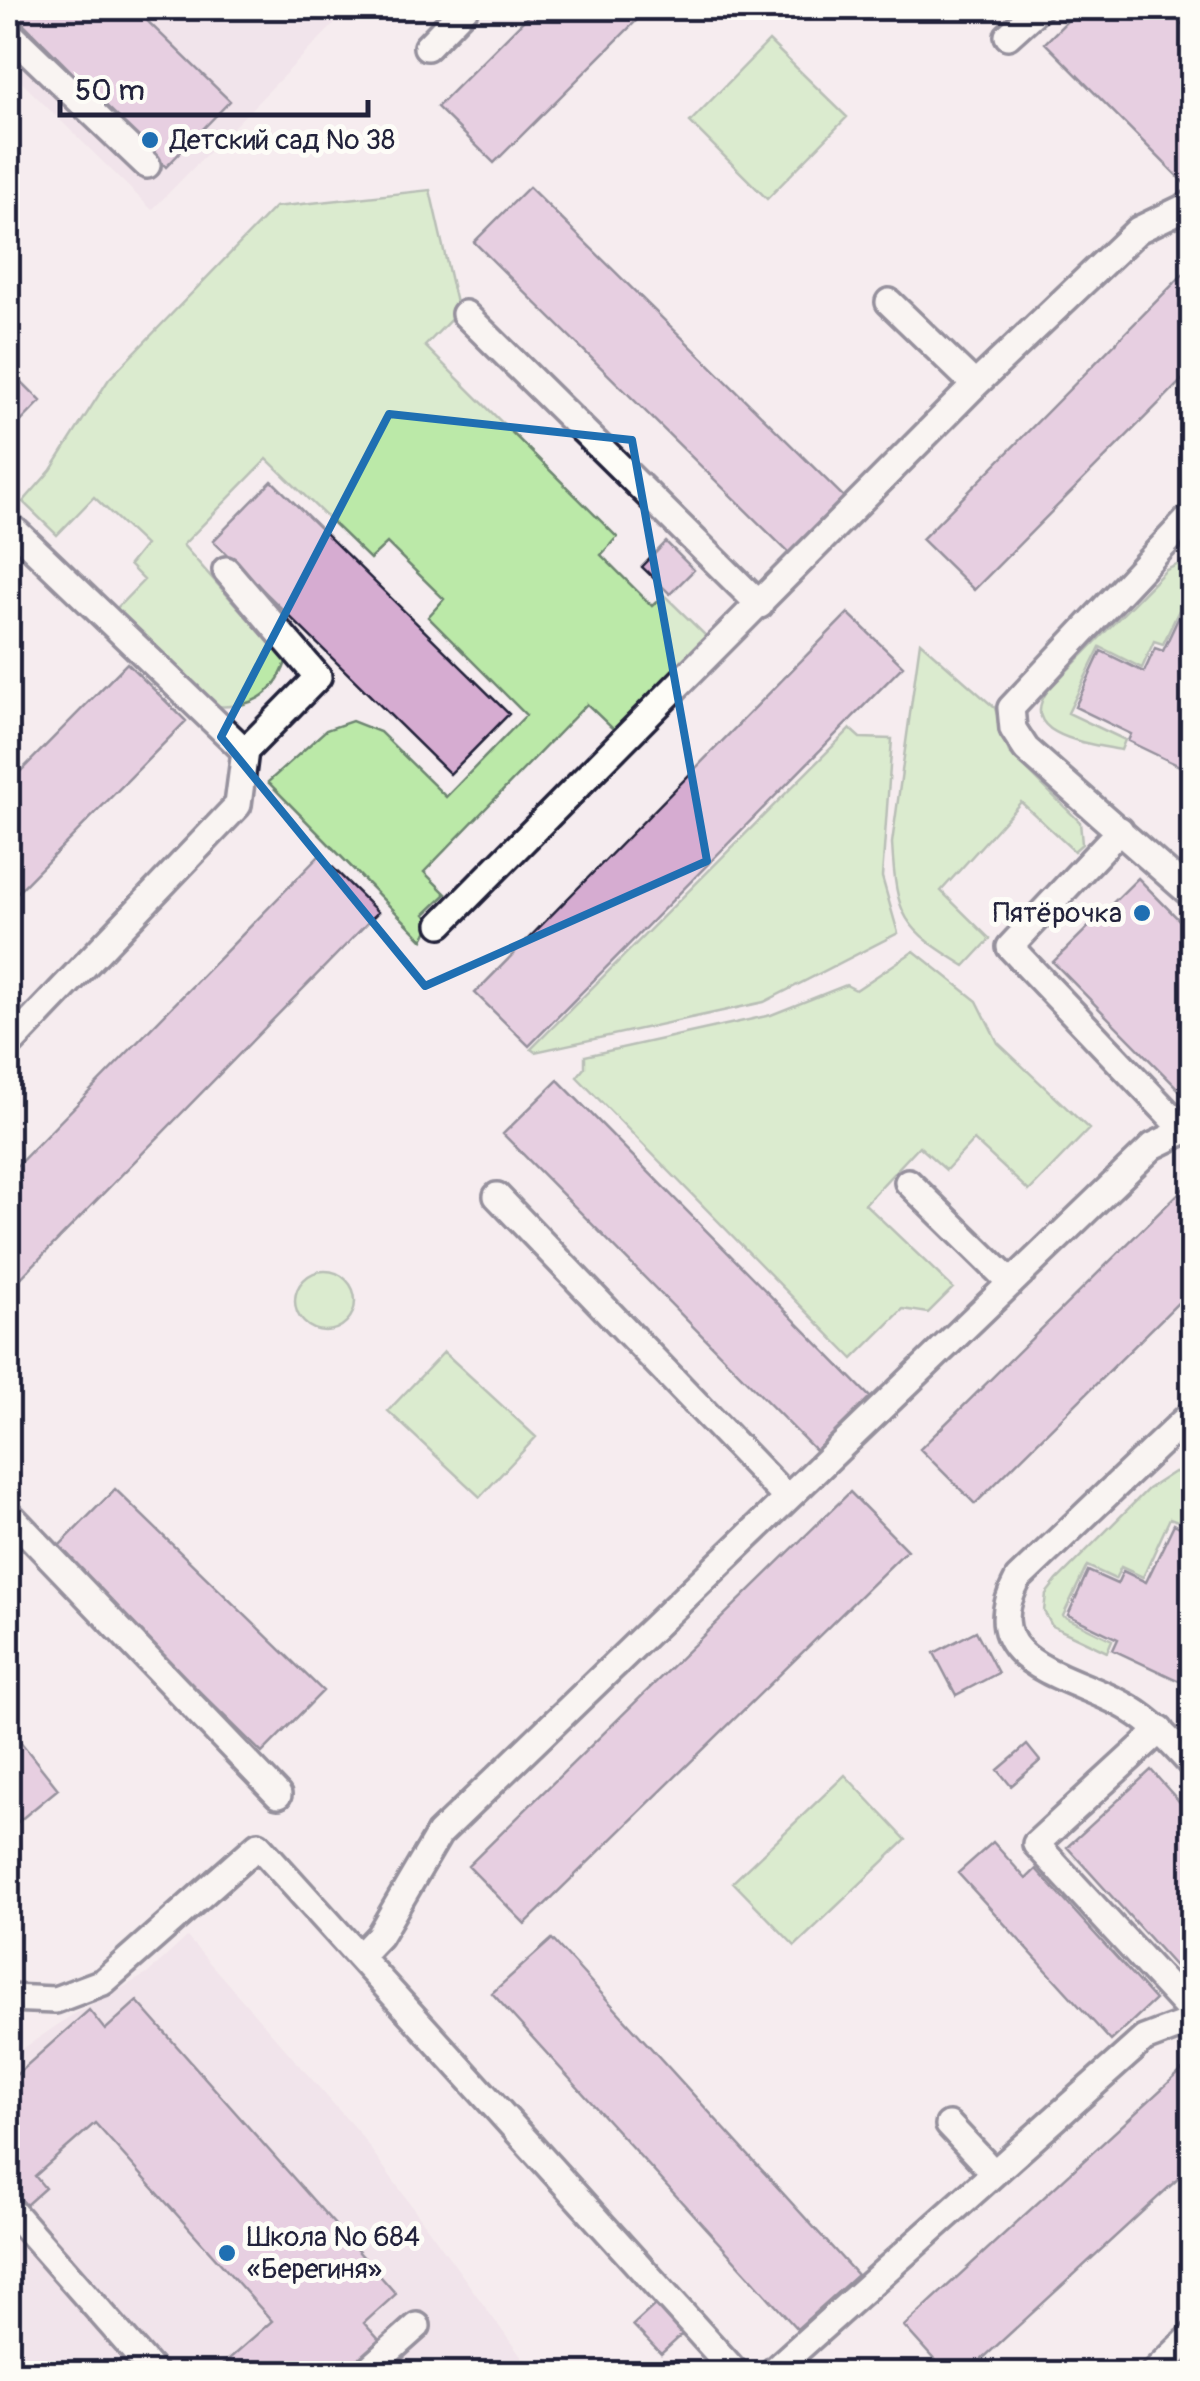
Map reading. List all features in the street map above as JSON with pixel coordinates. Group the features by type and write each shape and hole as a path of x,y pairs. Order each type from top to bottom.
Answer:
{"lane":[{"path":"427,47 464,8"},
{"path":"1008,36 1039,8"},
{"path":"8,32 148,166"},
{"path":"441,924 975,385 1138,230 1192,204"},
{"path":"889,302 975,385"},
{"path":"465,314 760,605"},
{"path":"8,524 245,751"},
{"path":"1187,528 1010,708 1013,729 1026,749 1192,895"},
{"path":"8,1046 238,805 245,751 318,677 226,570"},
{"path":"360,1956 380,1936 439,1834 1154,1146 1188,1128 1010,947 1120,830"},
{"path":"908,1182 1011,1282"},
{"path":"497,1196 786,1496"},
{"path":"1192,1414 1181,1437 1018,1578 1008,1596 1006,1624 1025,1660 1127,1707 1160,1730 1192,1765"},
{"path":"8,1513 278,1795"},
{"path":"1160,1730 1036,1844 1192,2012"},
{"path":"8,1998 55,2000 103,1982 258,1844 737,2374"},
{"path":"770,2374 838,2317 992,2171 1144,2038 1192,2020"},
{"path":"949,2125 992,2171"},
{"path":"8,2207 154,2374"},
{"path":"363,2374 416,2326"},
{"path":"1152,2374 1192,2336"}],"highlighted area":[{"path":"389,414 632,440 707,861 425,986 221,737"}],"shaded area":[{"name":"Детский сад № 38","path":"8,8 350,8 152,210 8,69"},
{"name":"Школа № 684 «Берегиня»","path":"187,1937 359,2133 533,2373 8,2374 8,2059 69,2017 147,1974"}],"green space":[{"path":"769,41 847,117 767,199 690,122"},
{"path":"430,190 458,312 425,346 617,537 601,555 652,606 664,595 706,636 614,730 587,704 424,872 446,894 425,914 432,922 423,940 268,782 326,730 352,721 380,732 446,797 526,715 428,617 444,599 387,543 370,559 267,459 183,545 286,662 275,684 259,698 239,705 214,706 115,610 144,580 129,565 145,545 94,497 57,535 23,502 51,470 109,379 275,207"},
{"path":"1181,563 1192,567 1192,611 1181,606 1163,644 1154,641 1142,668 1100,647 1068,713 1125,740 1121,750 1076,741 1049,728 1041,718 1040,706 1048,690 1166,570"},
{"path":"920,642 995,708 1009,752 1080,822 1082,844 1074,851 1021,802 941,891 990,939 965,966 916,930 896,889 892,843"},
{"path":"850,729 860,738 892,739 882,877 898,933 764,1002 535,1052 531,1049"},
{"path":"914,951 977,1001 998,1043 1089,1129 1029,1191 974,1140 946,1170 919,1146 865,1204 953,1288 928,1313 903,1309 853,1359 577,1077 585,1067 585,1056 771,1015 846,985 856,990"},
{"path":"325,1271 347,1279 355,1301 347,1323 325,1331 303,1323 295,1301 303,1279"},
{"path":"444,1352 536,1437 480,1497 388,1411"},
{"path":"1174,1472 1192,1473 1192,1501 1183,1523 1170,1518 1143,1577 1121,1567 1115,1579 1087,1566 1063,1616 1112,1640 1107,1652 1052,1626 1044,1611 1046,1594 1057,1580 1148,1489"},
{"path":"845,1775 906,1840 795,1946 733,1882"}],"building":[{"path":"8,8 134,8 230,101 166,167"},
{"path":"536,8 649,8 494,163 437,107"},
{"path":"1080,8 1166,8 1192,35 1192,191 1045,43"},
{"path":"529,187 850,503 795,559 474,242"},
{"path":"1192,265 1192,370 974,590 922,539"},
{"path":"8,368 41,401 8,435"},
{"path":"272,481 509,714 450,774 213,541"},
{"path":"666,542 694,570 670,594 642,567"},
{"path":"1182,610 1192,615 1192,772 1128,741 1131,734 1075,707 1101,651 1144,672 1155,648 1163,651"},
{"path":"848,613 903,666 529,1046 475,993"},
{"path":"127,663 186,721 8,902 8,784"},
{"path":"320,855 378,912 8,1291 8,1175"},
{"path":"1138,878 1192,933 1192,1103 1053,962"},
{"path":"558,1080 870,1397 816,1451 503,1134"},
{"path":"1192,1180 1192,1289 975,1504 920,1449"},
{"path":"115,1489 323,1691 262,1753 55,1550"},
{"path":"850,1492 907,1550 525,1924 468,1866"},
{"path":"1192,1514 1192,1687 1113,1650 1118,1639 1068,1615 1088,1571 1117,1584 1123,1571 1146,1582 1174,1524 1185,1530"},
{"path":"976,1631 998,1673 956,1695 934,1653"},
{"path":"8,1726 58,1789 8,1830"},
{"path":"1027,1745 1040,1761 1011,1786 998,1770"},
{"path":"1151,1770 1192,1816 1192,1985 1067,1847"},
{"path":"993,1842 1026,1879 1036,1869 1155,2000 1111,2041 958,1873"},
{"path":"552,1939 857,2275 797,2329 492,1993"},
{"path":"137,2001 396,2294 364,2323 380,2341 344,2374 212,2374 272,2321 95,2123 35,2176 45,2188 26,2205 8,2184 8,2082 89,2010 105,2030"},
{"path":"1192,2061 1192,2166 966,2374 947,2374 904,2326"},
{"path":"657,2303 685,2332 661,2354 633,2325"}],"place":[{"name":"Детский сад № 38","path":"150,140"},
{"name":"Пятёрочка","path":"1142,913"},
{"name":"Школа № 684 «Берегиня»","path":"227,2253"}]}
